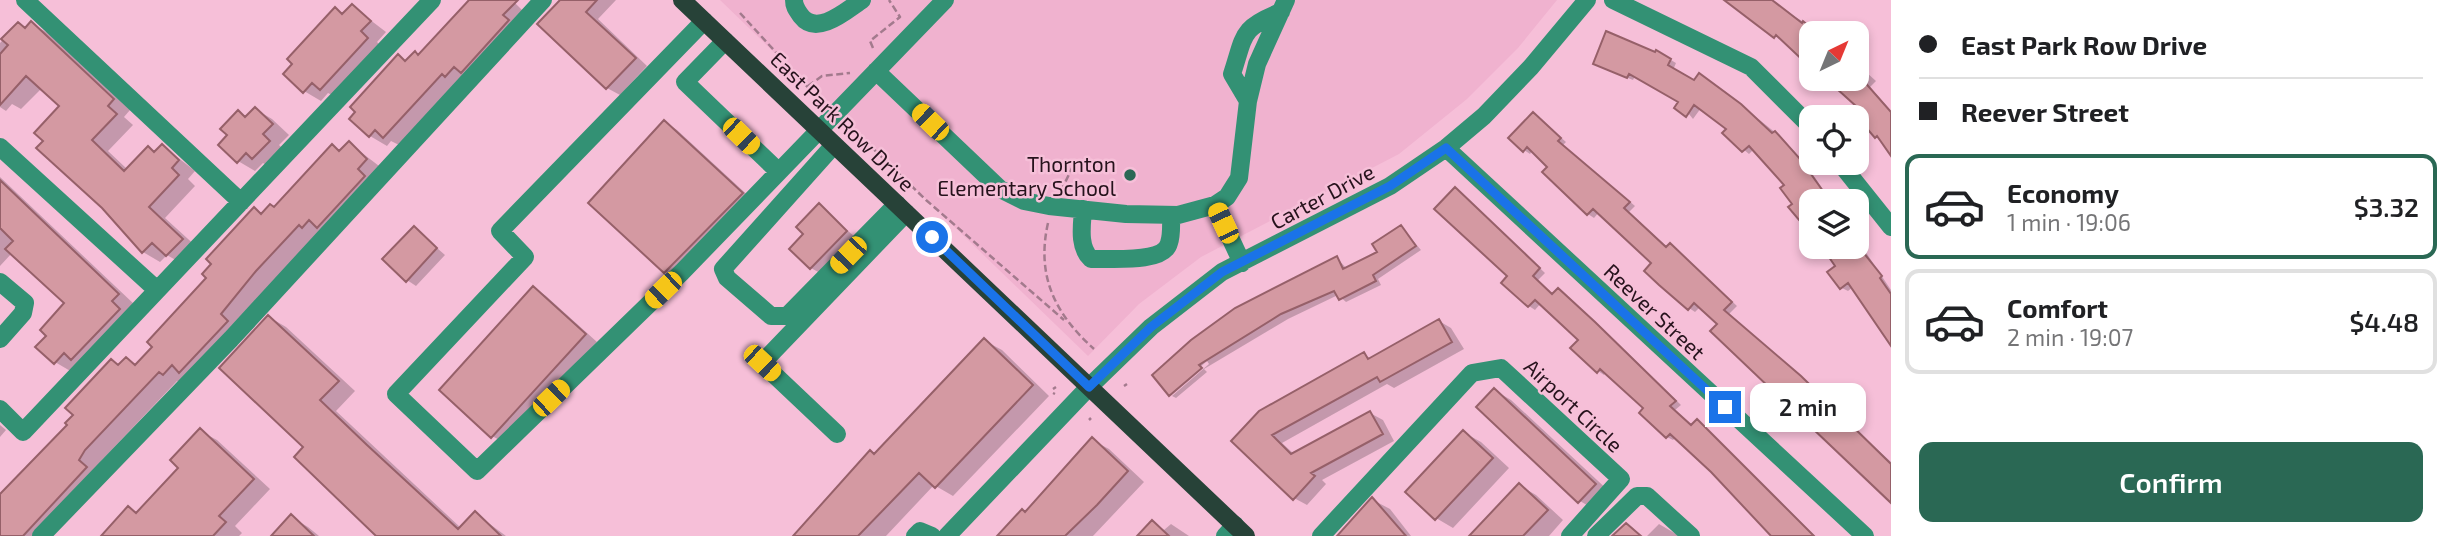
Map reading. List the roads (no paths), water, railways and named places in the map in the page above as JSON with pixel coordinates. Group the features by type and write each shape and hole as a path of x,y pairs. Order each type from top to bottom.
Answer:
{"main road":[{"name":"East Park Row Drive","path":"689,2 704,21 1089,387 1235,532"}],"street":[{"path":"25,0 241,202"},
{"path":"0,409 23,432 432,0"},
{"path":"41,536 231,339 543,0"},
{"path":"794,0 794,6 803,20 816,24 831,20 862,0"},
{"name":"Carter Drive","path":"947,536 1089,387 1151,327 1222,272 1390,186 1446,148 1484,116 1531,67 1587,0"},
{"path":"1613,0 1751,67 1799,115"},
{"path":"704,21 500,231 525,257 397,394 477,471 682,272 818,130 872,63 937,3"},
{"path":"872,63 1000,189 1024,201 1083,209 1171,215 1215,205 1227,197 1239,178 1248,101 1257,64 1283,6"},
{"path":"725,41 685,82 778,171"},
{"path":"834,145 723,269 727,278 771,316 787,316 901,209"},
{"path":"0,147 157,290"},
{"name":"Reever Street","path":"1446,148 1865,536"},
{"path":"1850,175 1891,226"},
{"path":"1215,205 1242,262"},
{"path":"837,434 762,363 901,209"},
{"path":"1083,209 1082,239 1086,254 1091,259 1151,257 1163,253 1169,244 1171,215"},
{"path":"0,282 25,303 23,313 0,339"},
{"name":"Airport Circle","path":"1321,536 1472,373 1501,368 1621,479 1570,536"},
{"path":"1596,536 1637,496 1647,496 1691,536"},
{"path":"915,536 920,531 932,536"}],"place":[{"name":"Thornton Elementary School","path":"1130,175"}]}
